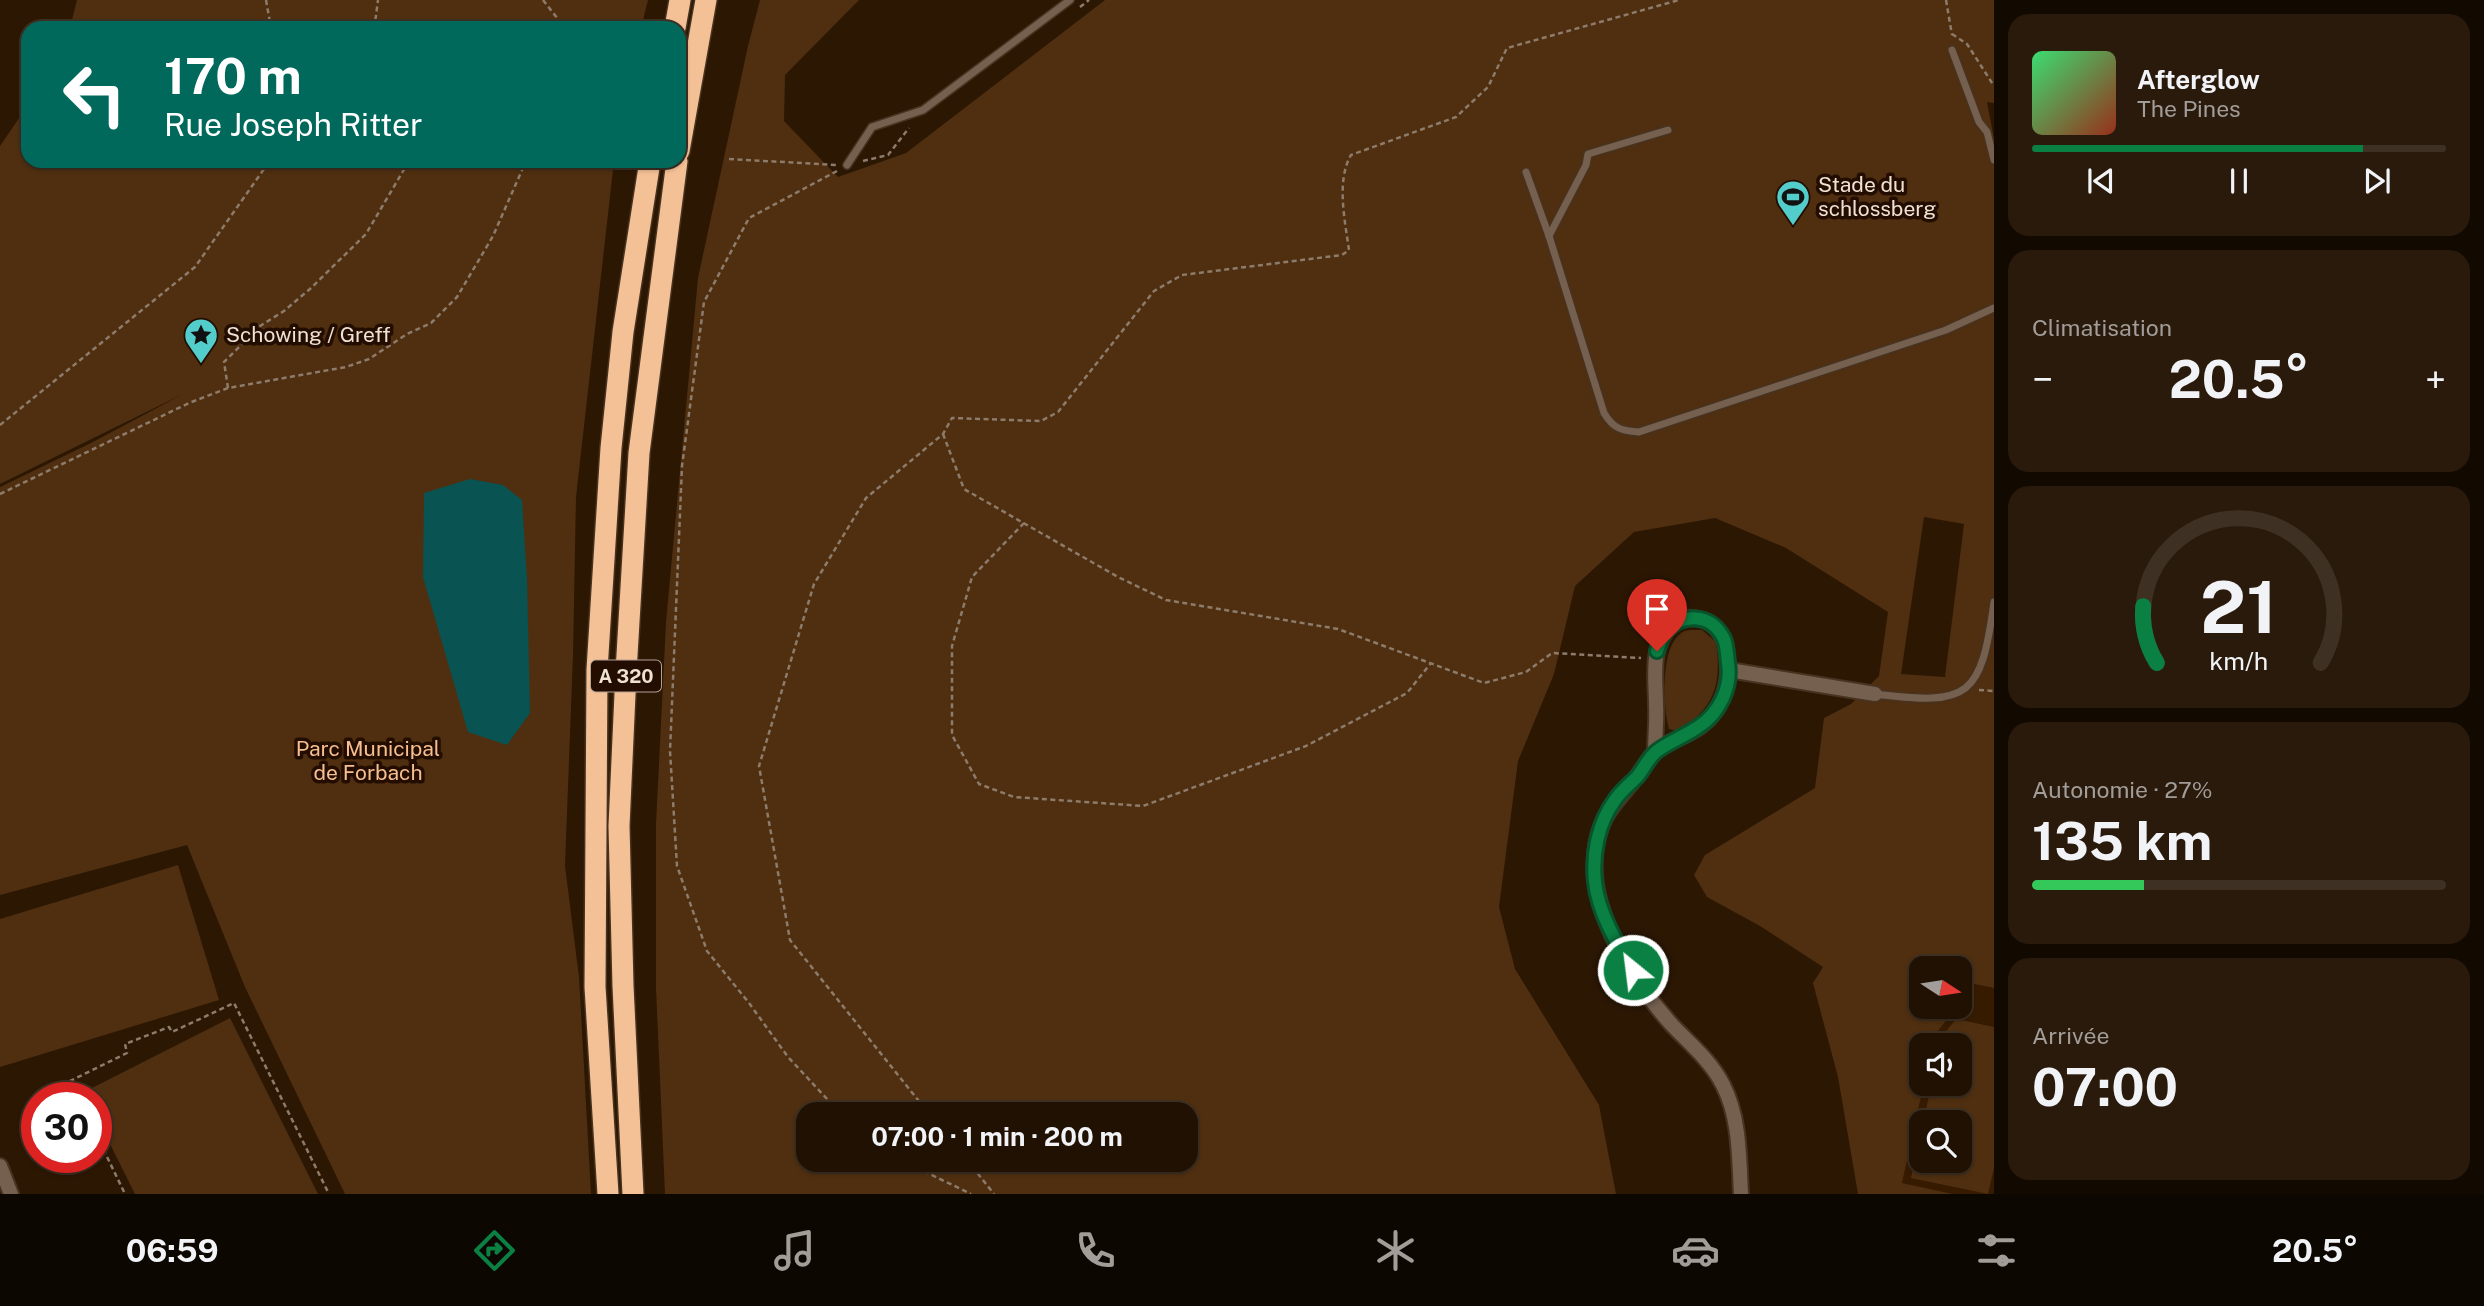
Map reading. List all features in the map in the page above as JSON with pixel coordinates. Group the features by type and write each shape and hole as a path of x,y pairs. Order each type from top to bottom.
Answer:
{"highway":[{"path":"676,21 680,0"},
{"path":"686,112 706,0"},
{"name":"A 320","path":"608,1194 595,987 597,670 611,448 623,332 649,168"},
{"name":"A 320","path":"633,1194 623,986 620,826 626,672 639,453 676,168"}],"street":[{"path":"1655,752 1656,659 1663,634 1674,623 1686,618 1706,619 1717,628 1724,639 1730,670 1726,692 1716,710 1701,725 1655,752 1615,800 1601,825 1595,854 1595,883 1602,908 1619,947 1646,993 1672,1025 1708,1061 1723,1085 1732,1110 1738,1141 1741,1194"},
{"path":"1730,670 1875,694"},
{"path":"0,1166 11,1194"}],"lane":[{"path":"847,165 872,127 923,110 1070,0"},
{"path":"1952,50 1979,122 1987,132 1994,160"},
{"path":"1549,236 1586,165 1588,155 1668,130"},
{"path":"1526,172 1549,236 1604,413 1612,426 1622,431 1639,432 1946,330 1994,308"},
{"path":"1875,694 1932,700 1950,697 1965,689 1978,675 1984,657 1994,602"}],"path":[{"path":"266,0 270,21"},
{"path":"375,21 378,0"},
{"path":"543,0 560,21"},
{"path":"920,1102 790,940 759,766 814,584 866,498 943,434 953,418 1041,421 1058,412 1154,291 1182,275 1342,255 1349,250 1344,167 1351,155 1456,117 1488,87 1507,48 1679,0"},
{"path":"1946,0 1952,50"},
{"path":"1952,34 1967,44 1994,86"},
{"path":"729,159 847,165"},
{"path":"830,1102 788,1057 750,1003 706,951 677,866 670,751 682,466 704,302 749,218 847,165"},
{"path":"0,425 195,267 264,168"},
{"path":"228,388 224,362 260,326 284,311 310,289 366,234 405,168"},
{"path":"0,494 189,403 228,388 346,367 369,359 407,334 432,323 457,297 493,236 523,168"},
{"path":"943,434 964,489 1118,577 1166,600 1338,629 1483,683 1526,672 1552,653 1656,659"},
{"path":"1024,523 972,577 952,646 952,734 979,784 1014,797 1143,806 1306,746 1407,693 1431,663"},
{"path":"67,1082 127,1053 125,1044 169,1027 172,1032 234,1003 330,1194"},
{"path":"112,1167 125,1194"},
{"path":"926,1172 971,1194"},
{"path":"977,1172 994,1194"}],"shaded area":[{"path":"1974,984 1994,988 1994,1194 1953,1194 1902,1183 1909,1151 1909,1173 1972,1173 1972,1110 1918,1110 1921,1096 1972,1096 1972,1033 1937,1033 1947,1019 1972,1019"}],"green space":[{"path":"77,0 648,0 643,21 72,21"},
{"path":"760,0 859,0 785,75 784,121 838,177 906,153 1105,0 1994,0 1994,103 1987,102 1994,139 1994,988 1974,984 1972,987 1972,956 1909,956 1909,1019 1947,1019 1937,1033 1909,1033 1909,1096 1921,1096 1918,1110 1909,1110 1909,1151 1902,1183 1953,1194 1858,1194 1838,1077 1813,983 1823,967 1760,926 1707,897 1694,875 1705,855 1815,788 1824,718 1851,704 1879,676 1888,612 1786,548 1715,518 1634,532 1575,586 1554,674 1518,761 1499,907 1515,969 1599,1105 1616,1194 665,1194 656,988 656,824 666,622 698,278","holes":["1924,517 1964,524 1945,677 1901,674"]},
{"name":"Parc Municipal de Forbach","path":"21,115 21,168 613,168 576,497 565,866 579,977 591,1194 345,1194 245,987 187,845 0,895 0,487 183,394 0,484 0,146"},
{"path":"1702,630 1716,642 1718,671 1713,694 1708,704 1690,723 1677,731 1669,729 1665,706 1665,678 1669,651 1681,633"},
{"path":"178,865 219,1000 0,1067 0,919"},
{"path":"230,1018 318,1194 135,1194 112,1148 112,1082 104,1082"},
{"path":"1956,1019 1994,1027 1994,1168 1988,1194 1911,1178 1912,1173 1972,1173 1972,1110 1926,1110 1929,1096 1972,1096 1972,1033 1945,1033"}],"water":[{"path":"470,479 503,485 522,500 530,713 507,745 468,732 423,577 424,493"}],"place":[{"name":"Stade du schlossberg","path":"1793,227"},
{"name":"Schowing / Greff","path":"201,365"}],"route":[{"path":"1633,970 1619,947 1602,908 1595,883 1595,854 1601,825 1615,800 1655,752 1701,725 1716,710 1726,692 1730,670 1724,639 1717,628 1706,619 1686,618 1674,623 1663,634 1657,651"}]}
